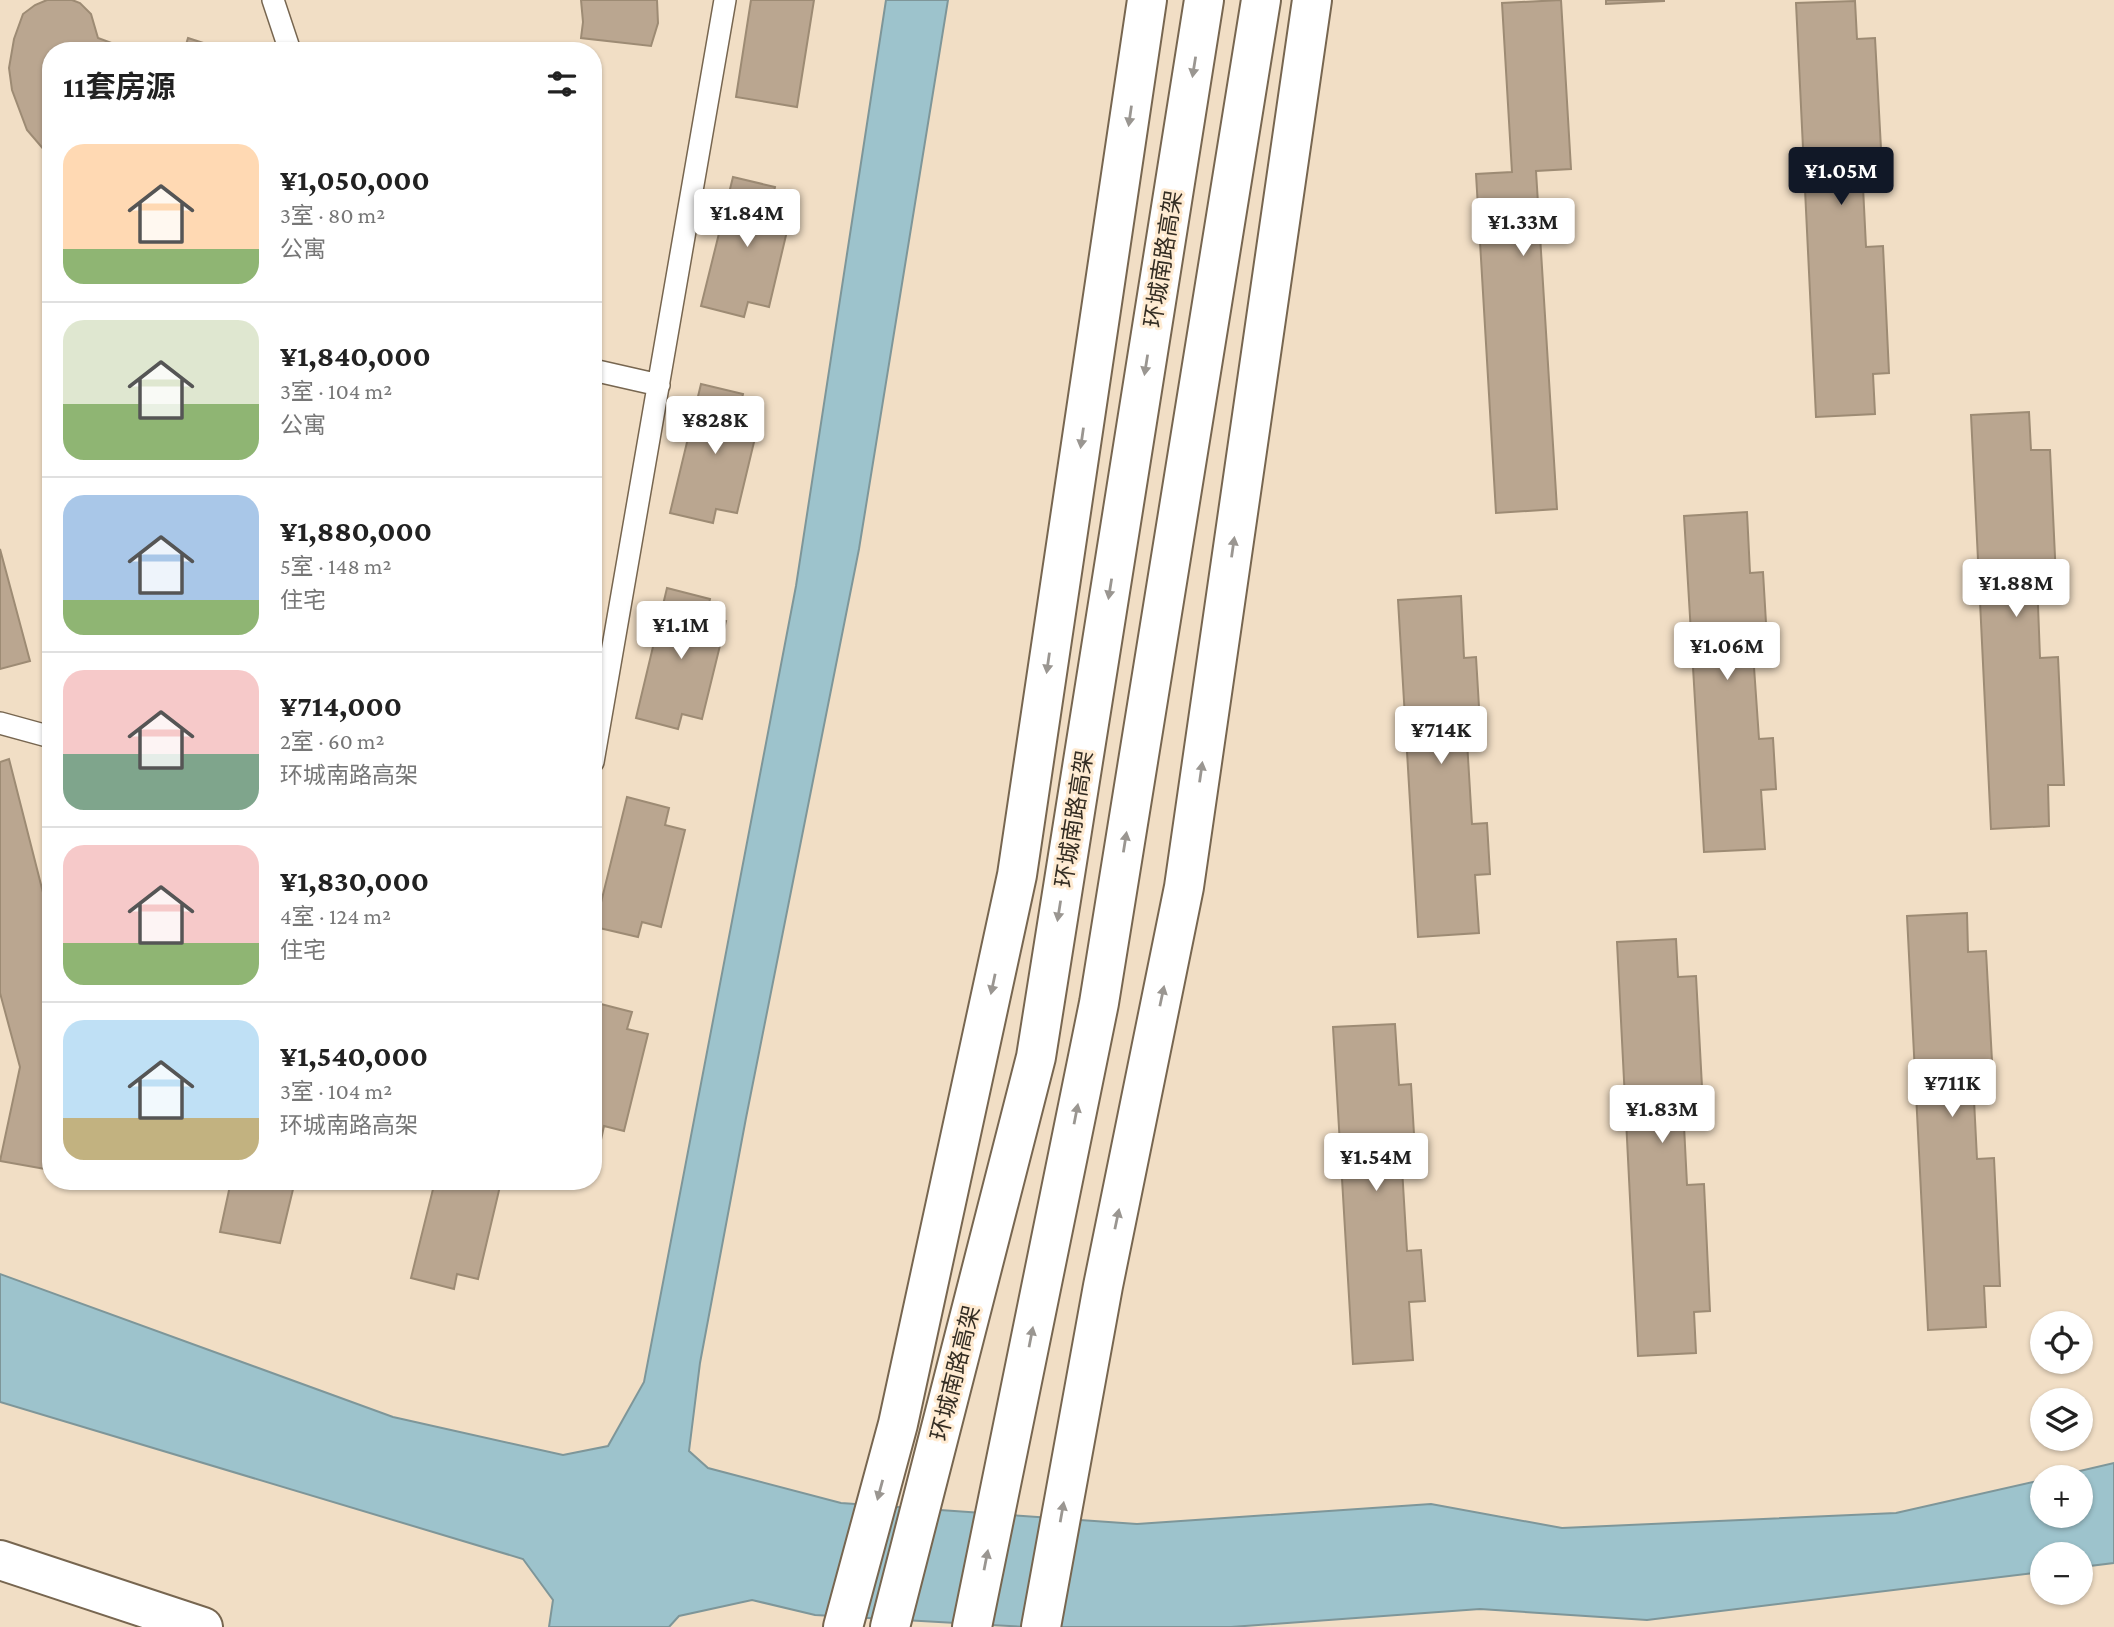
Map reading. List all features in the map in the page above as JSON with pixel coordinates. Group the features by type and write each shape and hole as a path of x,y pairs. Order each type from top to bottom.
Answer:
{"main road":[{"path":"843,1627 898,1424 1017,875 1147,0"},
{"name":"环城南路高架","path":"890,1627 1035,1057 1204,0"},
{"path":"972,1627 1099,1003 1261,0"},
{"path":"1041,1627 1103,1286 1184,887 1311,0"},
{"path":"0,1560 203,1627"}],"lane":[{"path":"273,0 287,42"},
{"path":"602,711 725,0"},
{"path":"602,372 659,385"},
{"path":"0,723 42,735"}],"water":[{"path":"886,0 948,0 859,549 700,1363 689,1451 708,1468 841,1503 1137,1524 1431,1504 1562,1528 1896,1513 2030,1483 2030,1528 2093,1528 2093,1468 2114,1463 2114,1563 2093,1566 2093,1542 2030,1542 2030,1573 1647,1620 1480,1609 1231,1627 1027,1627 815,1615 752,1600 679,1616 669,1627 549,1627 553,1600 523,1559 0,1402 0,1274 393,1417 563,1455 608,1446 644,1382 796,586"}],"building":[{"path":"47,0 72,0 80,3 91,14 98,38 109,42 42,42 42,148 27,130 12,90 9,68 14,39 23,14"},
{"path":"581,0 657,0 658,23 651,46 581,38"},
{"path":"751,0 814,0 797,107 736,97"},
{"path":"1561,0 1571,169 1536,171 1557,509 1496,513 1476,174 1512,172 1502,3"},
{"path":"1606,0 1664,0 1664,1 1606,4"},
{"path":"1855,1 1857,39 1875,38 1882,167 1862,167 1866,247 1883,246 1889,373 1873,374 1875,414 1816,417 1796,3"},
{"path":"733,177 775,187 771,205 792,210 769,307 748,302 744,317 701,306"},
{"path":"701,384 743,394 739,412 760,417 737,513 716,509 713,523 670,513"},
{"path":"2029,412 2031,450 2050,450 2056,578 2037,579 2040,658 2058,657 2064,785 2048,785 2049,826 1991,829 1971,415"},
{"path":"1747,512 1750,573 1763,572 1766,623 1751,624 1759,739 1773,738 1776,789 1761,790 1765,849 1704,852 1684,516"},
{"path":"0,549 30,661 0,669"},
{"path":"667,588 710,599 706,617 726,621 702,719 682,714 678,729 636,718"},
{"path":"1461,596 1464,658 1476,657 1479,707 1465,708 1472,824 1487,823 1490,874 1475,875 1479,933 1418,937 1398,600"},
{"path":"9,759 42,889 42,1168 0,1161 20,1067 0,993 0,762"},
{"path":"627,797 669,808 665,825 685,830 661,927 642,922 638,937 602,929 602,899"},
{"path":"1967,913 1968,952 1986,951 1993,1079 1973,1080 1977,1159 1994,1158 2000,1286 1984,1286 1986,1327 1928,1330 1907,916"},
{"path":"1676,939 1678,977 1696,976 1703,1105 1683,1106 1687,1185 1704,1184 1710,1311 1694,1312 1696,1353 1638,1356 1617,942"},
{"path":"602,1004 632,1012 627,1029 648,1034 624,1131 604,1126 602,1135"},
{"path":"1395,1024 1399,1085 1411,1084 1414,1134 1400,1135 1407,1251 1421,1250 1425,1301 1409,1302 1413,1360 1353,1364 1333,1027"},
{"path":"229,1190 293,1190 280,1243 220,1232"},
{"path":"433,1190 499,1190 478,1279 457,1274 454,1289 411,1278"}]}
